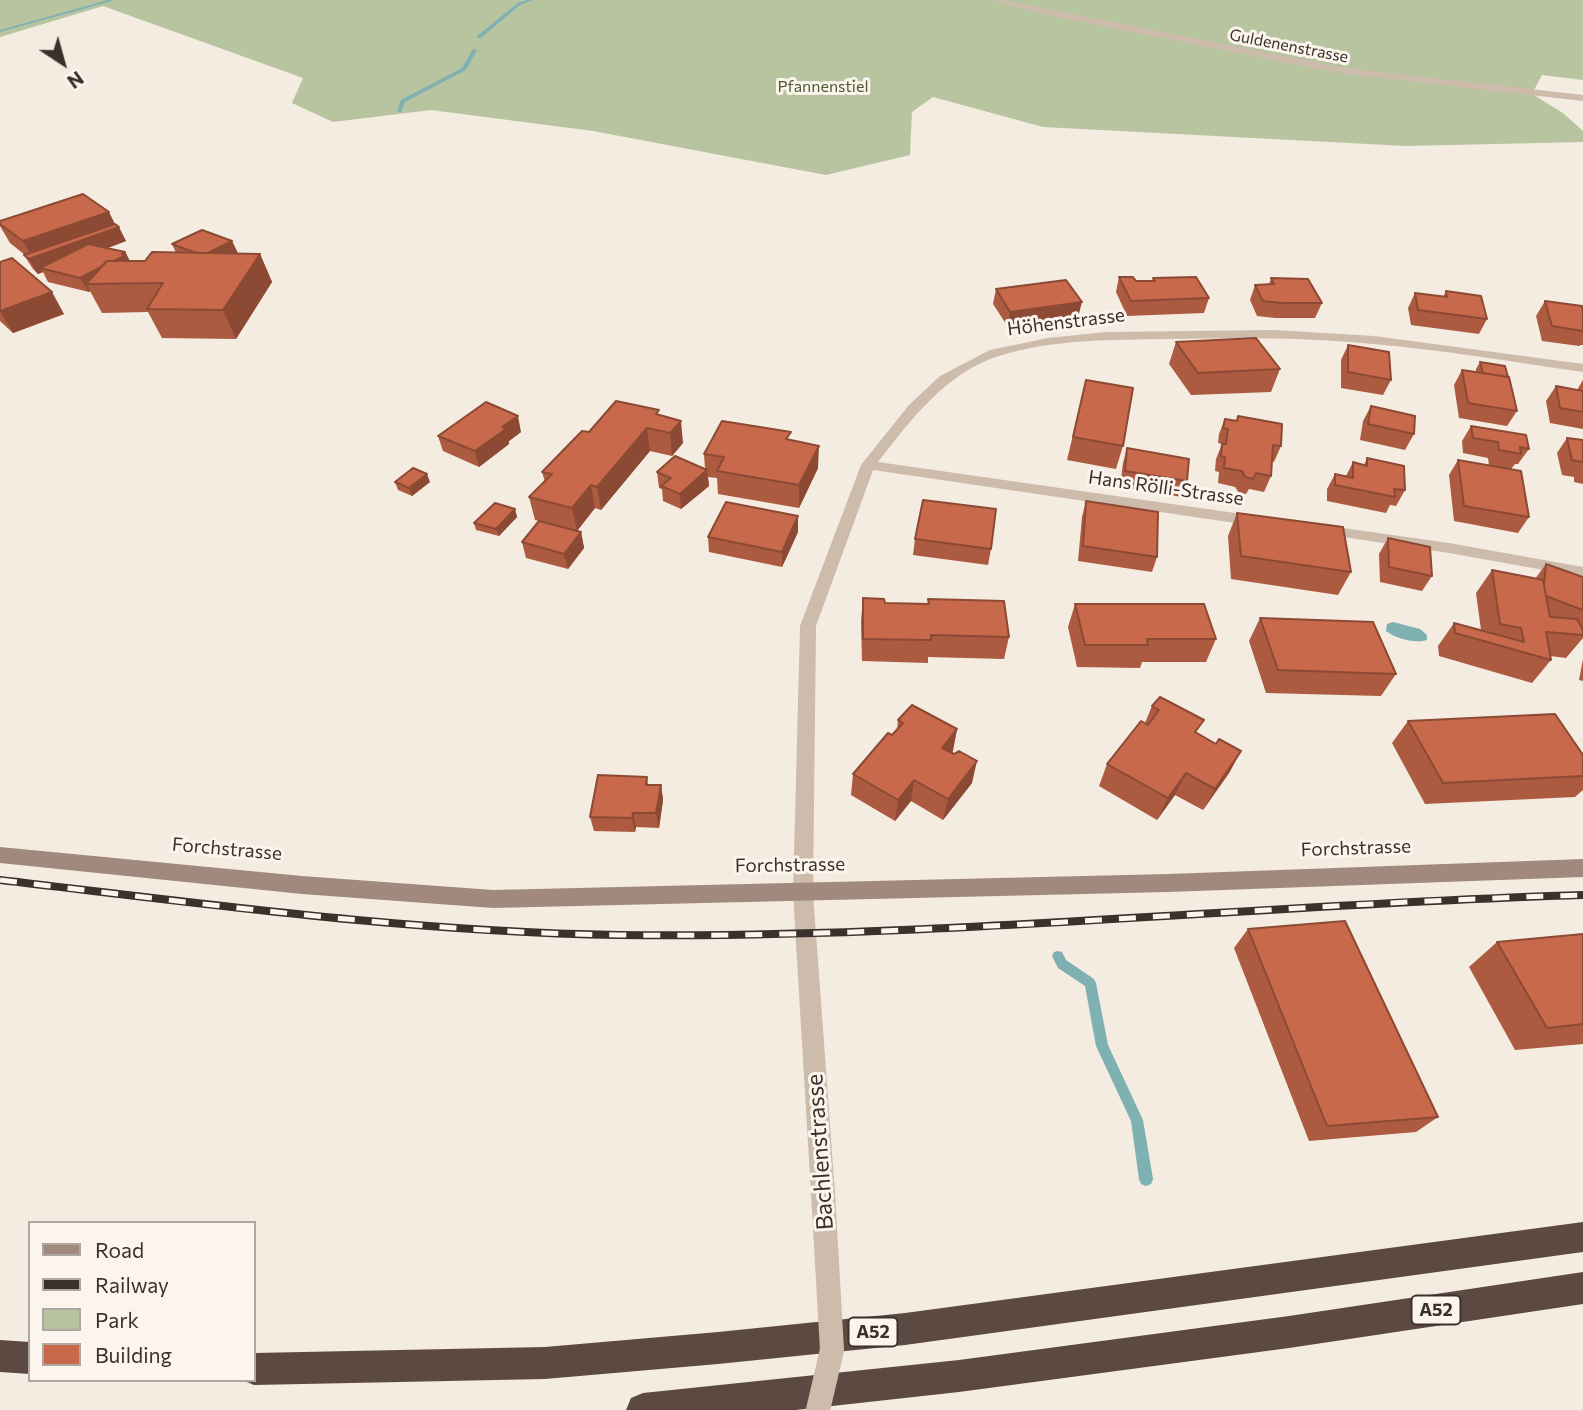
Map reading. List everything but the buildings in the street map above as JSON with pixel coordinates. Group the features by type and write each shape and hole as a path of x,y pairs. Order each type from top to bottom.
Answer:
{"highway":[{"name":"A52","path":"256,1368 396,1368 545,1363 732,1347 919,1327 1583,1237"},
{"name":"A52","path":"643,1410 973,1374 1289,1332 1583,1288"},
{"path":"0,1356 28,1358"}],"main road":[{"name":"Forchstrasse","path":"0,855 302,885 493,899 1168,883 1583,868"}],"street":[{"name":"Guldenenstrasse","path":"994,0 1057,15 1338,70 1583,99"},
{"name":"Höhenstrasse","path":"803,893 808,626 869,464 914,408 945,379 994,353 1048,342 1106,336 1274,334 1374,340 1583,368"},
{"name":"Hans Rölli-Strasse","path":"869,464 1275,523"},
{"path":"1301,527 1449,548 1583,572"},
{"name":"Bachlenstrasse","path":"803,893 832,1350 818,1410"}],"green space":[{"name":"Pfannenstiel","path":"0,0 1583,0 1583,80 1542,75 1532,94 1563,113 1583,131 1583,142 1406,146 1043,127 933,97 912,112 910,155 826,175 593,131 431,110 333,122 292,103 303,78 103,6 0,37"}],"water":[{"path":"1393,622 1420,629 1427,635 1427,640 1411,641 1390,634 1386,631 1387,624"}],"waterway":[{"path":"0,31 113,0"},
{"path":"479,37 519,4 531,0"},
{"path":"399,111 403,101 464,69 475,50"},
{"path":"1058,956 1062,964 1090,983 1102,1046 1137,1120 1146,1179"}],"railway":[{"path":"0,880 386,923 619,935 860,932 1463,899 1583,895"}]}
